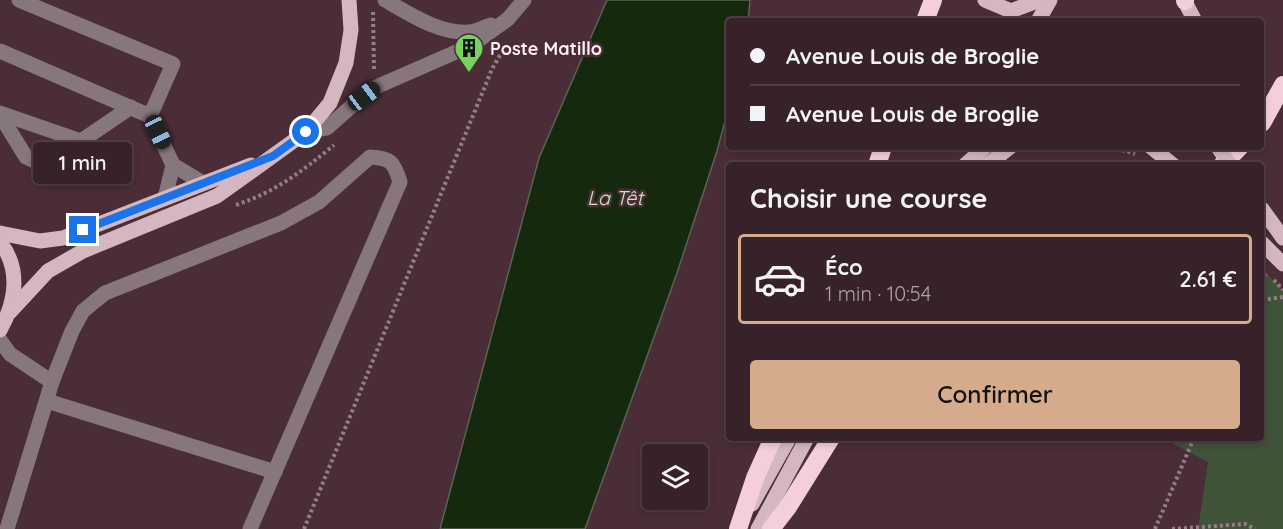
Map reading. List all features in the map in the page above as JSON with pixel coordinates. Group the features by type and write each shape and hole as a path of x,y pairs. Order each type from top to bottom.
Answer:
{"highway":[{"path":"926,18 933,0"},
{"path":"1264,119 1283,85"},
{"path":"1225,162 1237,150"},
{"path":"738,529 755,478 772,441"},
{"path":"771,529 788,507 829,441"}],"main road":[{"path":"0,330 10,312 48,272 57,266 83,251 218,196 306,132 330,103 346,63 351,30 349,0"},
{"path":"988,1 1014,16 1040,0"},
{"path":"1040,18 1050,0"},
{"path":"1185,0 1194,18"},
{"path":"968,162 982,150"},
{"path":"991,162 1006,150"},
{"path":"1147,153 1169,162"},
{"path":"0,233 40,241 63,238 273,156"},
{"path":"1264,212 1283,238"},
{"path":"0,242 5,248 13,269 14,291 10,312"},
{"path":"1264,245 1283,264"},
{"path":"738,529 787,441"},
{"path":"758,529 805,441"}],"street":[{"path":"19,0 173,64 150,116"},
{"path":"306,132 327,128 376,87 472,45 508,19 524,0"},
{"path":"380,3 442,29 470,33 508,19"},
{"path":"0,51 150,116 173,165 203,183"},
{"path":"0,114 26,157 51,169 81,141 130,107"},
{"path":"0,114 81,141"},
{"path":"7,529 52,382 83,310 105,293 281,224 319,202 370,157 385,158 395,166 400,182 250,529"},
{"path":"165,198 173,165"},
{"path":"0,340 10,354 52,382"},
{"path":"47,401 275,472"}],"path":[{"path":"376,87 372,13 380,3"},
{"path":"304,529 492,69 509,39"},
{"path":"1120,150 1147,153"},
{"path":"1264,280 1266,271"},
{"path":"1264,300 1283,297"},
{"path":"1155,529 1193,441"},
{"path":"1172,529 1245,524 1255,529"}],"shaded area":[{"path":"1264,272 1283,289 1283,529 1198,529 1208,462 1168,441 1264,441"}],"water":[{"name":"La Têt","path":"607,0 750,0 748,18 726,18 726,117 717,151 677,273 585,529 440,529 539,158"}],"place":[{"name":"Poste Matillo","path":"469,74"}],"route":[{"path":"83,230 273,156 306,132"}]}
